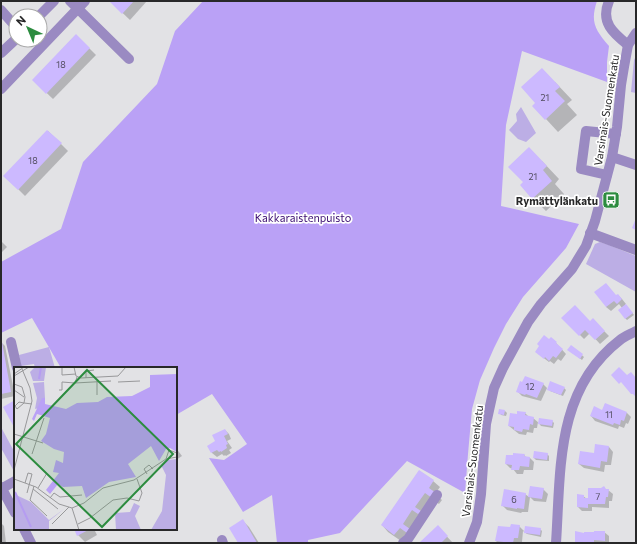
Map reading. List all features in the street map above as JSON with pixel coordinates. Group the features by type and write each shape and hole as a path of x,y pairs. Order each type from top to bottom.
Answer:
{"street":[{"path":"70,1 81,5 130,58"},
{"path":"609,1 605,17 608,25 614,33 628,45"},
{"path":"1,89 81,5"},
{"path":"1,10 8,18"},
{"name":"Varsinais-Suomenkatu","path":"469,543 477,522 481,494 486,424 494,388 506,362 528,322 541,304 572,269 586,246 612,157 616,134 620,85 628,45 636,32"},
{"path":"607,175 581,169 586,131 616,134"},
{"path":"612,157 636,165"},
{"path":"590,233 636,250"},
{"path":"556,543 562,452 567,423 576,397 587,375 603,356 621,339 636,331"},
{"path":"11,342 17,367"},
{"path":"14,482 1,488 14,511"},
{"path":"403,543 408,539 437,495"},
{"path":"24,530 31,543"}],"shaded area":[{"path":"636,56 636,93 631,92 634,60"},
{"path":"521,107 536,133 526,142 518,139 509,130 517,121 516,114"},
{"path":"600,242 636,256 636,292 586,264 595,244"},
{"path":"49,347 55,367 35,367 34,364 21,366 19,355"},
{"path":"1,427 14,451 14,471 1,448"}],"green space":[{"name":"Kakkaraistenpuisto","path":"203,1 597,1 594,15 595,25 600,35 609,46 607,82 522,51 506,125 501,206 579,224 566,248 523,297 506,324 480,380 472,409 465,493 407,461 340,533 308,540 308,543 277,543 272,495 243,512 209,458 224,460 247,444 212,394 177,414 177,367 60,367 32,318 1,333 1,262 61,229 83,162 157,84 175,31"}],"building":[{"path":"109,1 134,1 122,14"},
{"path":"76,34 90,48 46,94 32,80"},
{"path":"542,68 560,87 555,91 565,101 545,120 532,106 535,103 521,87"},
{"path":"47,130 62,143 18,190 3,176"},
{"path":"529,147 547,166 543,170 552,181 532,199 520,185 523,182 508,167"},
{"path":"636,218 636,230 632,228"},
{"path":"606,283 616,295 618,294 622,299 617,304 614,301 606,307 594,292"},
{"path":"626,304 633,313 625,319 618,310"},
{"path":"575,305 590,321 593,318 605,331 595,340 585,330 579,336 561,318"},
{"path":"544,335 549,339 551,337 563,349 556,358 553,356 549,361 545,357 544,359 535,352 539,346 537,344"},
{"path":"1,342 11,392 1,394"},
{"path":"571,345 583,354 580,359 567,350"},
{"path":"619,367 627,375 631,372 636,378 636,397 631,394 621,382 619,384 611,375"},
{"path":"525,376 544,383 537,398 516,392 520,381 522,382"},
{"path":"550,381 565,387 561,395 547,390"},
{"path":"14,401 14,427 3,407"},
{"path":"605,403 627,412 624,421 621,420 620,425 614,423 613,425 590,416 594,406 602,410"},
{"path":"499,409 505,410 504,415 498,414"},
{"path":"517,411 526,412 525,415 534,417 533,425 530,424 529,430 523,429 522,432 514,430 514,427 508,426 510,413 517,414"},
{"path":"539,418 553,420 552,426 538,424"},
{"path":"225,429 228,434 224,436 228,444 226,445 227,448 221,452 217,450 211,453 207,446 215,441 212,435"},
{"path":"595,444 609,446 607,462 601,461 600,468 578,464 580,451 594,453"},
{"path":"534,451 548,453 547,460 533,458"},
{"path":"513,453 525,454 524,456 530,457 529,467 520,466 519,470 511,470 512,465 505,464 506,455 513,455"},
{"path":"419,470 434,480 429,488 436,493 432,498 425,493 415,507 421,511 418,514 412,510 403,524 410,529 407,533 400,528 394,535 381,525"},
{"path":"530,486 544,488 542,499 528,497"},
{"path":"604,486 606,489 609,489 605,504 588,504 588,508 577,507 577,494 584,495 584,498 588,498 588,488 601,488"},
{"path":"504,489 526,493 524,509 501,506"},
{"path":"243,519 257,543 238,543 229,528"},
{"path":"511,524 520,525 518,538 514,538 513,543 495,541 498,526 510,527"},
{"path":"438,525 448,536 441,543 419,543"},
{"path":"525,526 541,528 540,535 524,533"},
{"path":"74,530 88,530 77,536"},
{"path":"575,531 584,533 605,531 605,541 594,540 594,543 575,543"}],"place":[{"name":"Rymättylänkatu","path":"611,200"}]}
